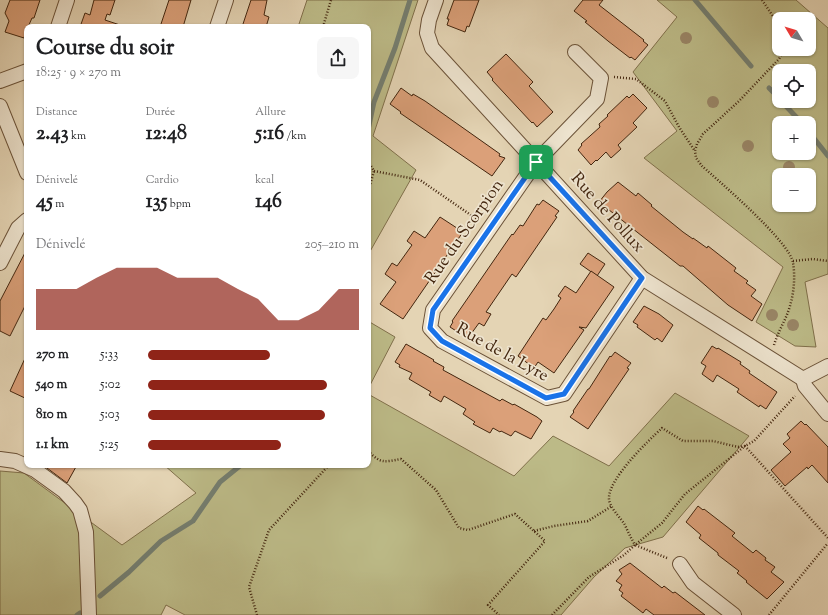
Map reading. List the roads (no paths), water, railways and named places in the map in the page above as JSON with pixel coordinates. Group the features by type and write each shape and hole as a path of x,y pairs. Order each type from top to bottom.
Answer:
{"street":[{"path":"59,24 67,0"},
{"path":"218,24 226,0"},
{"name":"Rue de Pollux","path":"436,0 429,20 427,33 432,48 642,278 804,382 828,414"},
{"name":"Rue du Scorpion","path":"430,328 433,310 536,162 597,99 601,78 575,52"},
{"path":"0,81 24,72"},
{"path":"0,106 24,166"},
{"path":"0,262 18,228 24,223"},
{"name":"Rue de la Lyre","path":"430,328 442,341 546,398 564,394 642,278"},
{"path":"804,382 828,366"},
{"path":"0,459 15,461 24,465"},
{"path":"31,468 64,491 80,510 86,532 89,615"},
{"path":"680,564 693,583 734,615"}],"waterway":[{"path":"371,116 374,102 395,48 410,0"},
{"path":"695,0 751,66"},
{"path":"769,88 772,91"},
{"path":"788,108 795,116"},
{"path":"816,141 828,156"},
{"path":"100,596 129,572 161,541 193,521 220,482 237,468"}]}
